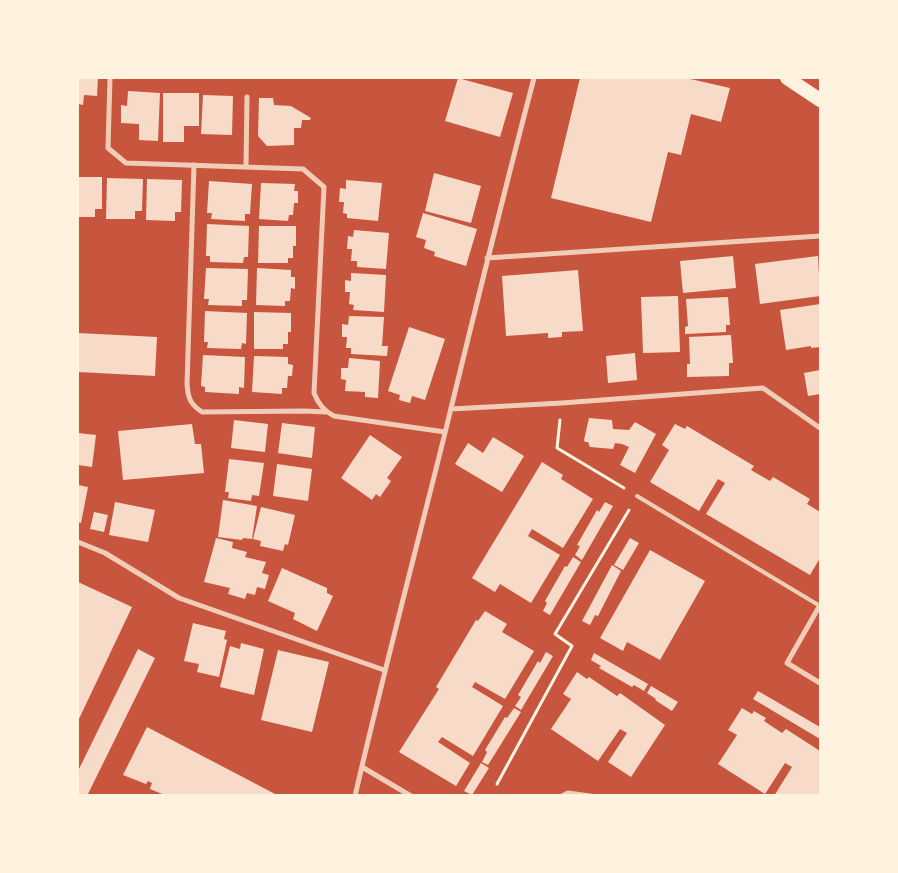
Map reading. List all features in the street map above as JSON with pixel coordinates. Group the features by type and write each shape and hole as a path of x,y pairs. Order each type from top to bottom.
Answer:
{"highway":[{"path":"787,78 820,100"}],"street":[{"path":"110,78 108,148 126,163 303,169 324,187 314,393 317,402 326,412"},
{"path":"355,796 384,670 534,78"},
{"path":"246,167 247,97"},
{"path":"194,165 187,384 188,398 192,405 202,412 304,410 326,412 334,416 445,432"},
{"path":"487,258 820,236"},
{"path":"450,409 562,403 763,388 820,428"},
{"path":"78,542 105,553 179,598 384,670"},
{"path":"820,605 787,663 820,683"},
{"path":"362,767 411,796"},
{"path":"562,796 568,792 590,796"}],"lane":[{"path":"637,496 820,605"}],"path":[{"path":"496,784 572,646 555,634 637,496 557,448 562,403"}],"building":[{"path":"78,78 98,78 97,96 84,95 83,105 78,104"},
{"path":"458,78 513,93 500,137 445,121"},
{"path":"580,78 686,78 730,88 721,122 691,114 681,155 668,152 651,222 551,198"},
{"path":"128,91 160,93 158,141 139,140 139,124 121,123 121,105 127,106"},
{"path":"163,93 199,93 199,126 184,126 184,142 163,142"},
{"path":"203,95 233,96 232,135 201,134"},
{"path":"259,98 273,98 274,105 291,106 311,118 310,120 302,120 301,128 294,128 294,145 267,146 258,136"},
{"path":"434,173 481,186 471,223 425,211"},
{"path":"78,177 102,177 102,209 95,209 95,217 78,217"},
{"path":"107,178 143,179 142,211 135,211 135,219 106,219"},
{"path":"147,179 182,180 181,212 175,212 175,221 146,220"},
{"path":"346,180 382,183 378,221 347,218 347,214 343,213 344,202 339,202 340,188 346,189"},
{"path":"209,181 252,184 250,214 245,214 245,221 211,219 212,213 207,213"},
{"path":"261,183 295,184 294,191 298,191 298,203 294,203 293,215 289,215 288,221 259,219"},
{"path":"423,213 477,229 466,266 434,256 435,252 424,248 426,240 416,237"},
{"path":"207,224 249,226 248,257 244,257 243,263 210,262 210,256 206,256"},
{"path":"259,226 296,226 296,246 293,246 293,258 288,258 288,263 258,263"},
{"path":"354,230 389,233 386,269 357,267 357,261 351,261 352,249 347,249 348,236 353,237"},
{"path":"733,256 736,288 683,293 680,261"},
{"path":"818,256 820,296 760,304 755,264"},
{"path":"206,268 248,269 247,300 242,300 242,306 208,305 209,299 204,299"},
{"path":"257,268 291,270 291,277 295,277 295,289 291,288 290,301 285,301 285,306 256,305"},
{"path":"578,270 583,331 562,332 562,337 548,338 548,333 506,336 502,276"},
{"path":"351,273 386,275 384,312 353,310 354,305 349,304 350,292 345,292 345,280 351,281"},
{"path":"678,296 680,352 643,353 641,297"},
{"path":"728,297 730,325 726,325 726,332 685,334 685,327 688,326 686,299"},
{"path":"820,304 820,347 811,348 811,346 786,350 780,310"},
{"path":"205,311 247,313 246,344 242,343 241,349 207,348 208,342 204,342"},
{"path":"254,312 291,313 291,332 288,332 288,344 283,344 283,349 254,349"},
{"path":"349,316 384,317 382,346 388,346 387,356 351,354 351,348 346,348 347,337 342,337 342,324 348,325"},
{"path":"409,327 445,339 425,400 412,396 410,403 399,400 400,395 388,391"},
{"path":"78,333 157,337 155,376 78,372"},
{"path":"731,335 733,363 729,363 729,376 687,377 687,364 690,364 689,337"},
{"path":"635,353 637,380 608,383 606,356"},
{"path":"203,355 245,357 244,388 239,387 239,394 205,392 205,387 201,386"},
{"path":"254,356 288,357 288,364 293,365 292,376 288,376 287,388 282,388 282,394 252,392"},
{"path":"349,358 380,361 378,398 365,397 365,392 345,391 346,380 341,379 341,368 348,368"},
{"path":"820,370 820,394 808,396 804,373"},
{"path":"589,418 612,420 613,429 629,430 635,422 656,434 635,473 620,465 629,447 615,443 613,449 590,447 588,442 585,442"},
{"path":"234,420 268,424 265,452 231,448"},
{"path":"282,423 315,427 312,458 278,453"},
{"path":"192,424 195,444 201,444 204,473 123,480 118,431"},
{"path":"675,424 685,429 687,426 754,466 751,470 770,481 773,477 810,499 807,504 820,512 820,558 810,575 706,514 725,483 718,479 699,511 650,482 669,450 662,445"},
{"path":"78,433 96,435 92,467 78,465"},
{"path":"370,435 402,457 387,478 391,481 380,497 376,494 372,500 341,478"},
{"path":"493,437 524,456 502,492 455,464 468,443 483,453"},
{"path":"229,459 264,463 259,496 252,495 251,501 228,498 229,492 225,492"},
{"path":"542,462 563,475 561,479 593,499 563,548 532,529 528,536 560,555 531,603 500,584 495,592 472,578"},
{"path":"277,464 312,469 308,501 273,496"},
{"path":"78,485 88,487 81,523 78,522"},
{"path":"223,500 257,506 252,539 243,538 242,540 218,537"},
{"path":"115,502 155,510 148,542 109,535"},
{"path":"605,502 613,506 582,560 575,555 580,546 577,545 597,510 599,512"},
{"path":"261,507 295,515 288,545 285,544 283,551 260,546 261,541 253,539"},
{"path":"94,512 108,515 104,532 90,529"},
{"path":"216,538 233,542 232,548 247,552 245,557 266,562 262,573 269,575 265,589 257,587 255,595 247,593 245,599 228,594 230,588 204,582"},
{"path":"630,538 639,543 623,570 614,565"},
{"path":"650,550 705,581 660,660 627,642 623,651 600,638"},
{"path":"573,557 581,562 550,615 543,611 547,603 545,601 565,566 567,567"},
{"path":"612,565 621,571 598,616 595,615 590,625 582,621"},
{"path":"282,568 327,588 327,593 333,596 317,631 293,619 295,613 268,601"},
{"path":"78,582 132,607 78,721"},
{"path":"485,611 507,624 502,632 534,651 505,699 475,682 472,687 503,706 473,756 442,737 438,742 470,763 456,786 399,752 439,689 436,687 476,620 478,621"},
{"path":"193,623 226,631 224,639 227,640 219,677 197,672 199,664 184,661"},
{"path":"241,643 264,649 254,695 220,687 230,646 240,649"},
{"path":"138,649 155,658 87,796 78,796 78,771"},
{"path":"278,650 329,662 312,732 261,720"},
{"path":"546,652 553,656 521,710 515,706 521,697 518,695 538,661 540,663"},
{"path":"594,653 648,684 644,691 634,685 632,687 599,668 601,666 591,660"},
{"path":"577,672 587,679 589,677 617,696 620,693 665,725 631,777 608,762 627,733 620,729 598,761 551,729 571,699 563,694"},
{"path":"651,686 678,702 672,711 647,693"},
{"path":"758,691 820,727 820,739 753,699"},
{"path":"514,708 521,712 488,765 482,762 487,752 485,750 505,717 507,718"},
{"path":"742,708 752,714 754,711 766,718 764,721 782,733 786,729 820,751 820,796 774,796 792,767 785,763 765,794 718,764 737,735 728,730"},
{"path":"147,727 279,796 167,796 150,789 152,783 148,781 146,784 123,775"},
{"path":"481,763 489,768 472,795 464,791"}]}
